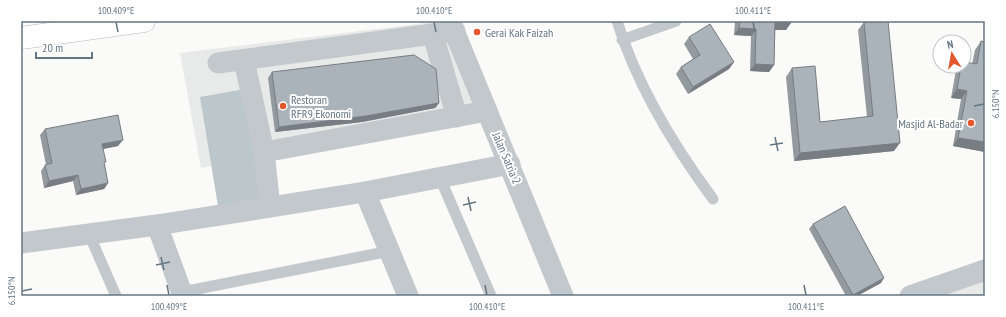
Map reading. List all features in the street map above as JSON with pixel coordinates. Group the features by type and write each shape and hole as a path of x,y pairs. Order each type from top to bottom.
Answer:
{"highway":[{"path":"21,38 144,21"}],"street":[{"path":"218,63 433,35 452,26"},
{"name":"Jalan Satria 2","path":"452,26 563,296"},
{"path":"433,35 457,117"},
{"path":"244,60 264,152 270,207"},
{"path":"264,152 487,111"},
{"path":"21,243 157,225 365,192 510,164"},
{"path":"365,192 408,296"},
{"path":"157,225 183,294"},
{"path":"910,296 932,292 985,270"}],"lane":[{"path":"617,21 622,40 643,87 671,139 713,199"},
{"path":"622,40 676,21"},
{"path":"440,178 491,296"},
{"path":"89,234 116,296"},
{"path":"183,294 390,251"}],"shaded area":[{"path":"441,21 491,112 201,168 180,53"},
{"path":"245,89 263,198 218,206 200,97"},
{"path":"985,259 985,296 923,296 921,284"}],"building":[{"path":"740,21 791,21 791,23 775,22 774,65 755,64 756,29 739,28"},
{"path":"888,21 900,143 800,153 792,68 815,66 820,122 873,116 864,22"},
{"path":"710,24 734,62 693,87 681,67 700,55 689,37"},
{"name":"Masjid Al-Badar","path":"981,41 985,42 985,142 958,138 967,91 957,89 960,74 972,74 972,63 977,64"},
{"path":"414,55 436,69 439,103 366,116 279,127 272,72"},
{"path":"118,115 123,140 102,144 106,162 104,162 108,183 81,189 78,175 49,181 45,165 52,163 45,129"},
{"path":"845,206 884,278 853,295 813,224"}],"place":[{"name":"Gerai Kak Faizah","path":"477,32"},
{"name":"Restoran RFR9 Ekonomi","path":"283,106"},
{"name":"Masjid Al-Badar","path":"971,123"}]}
